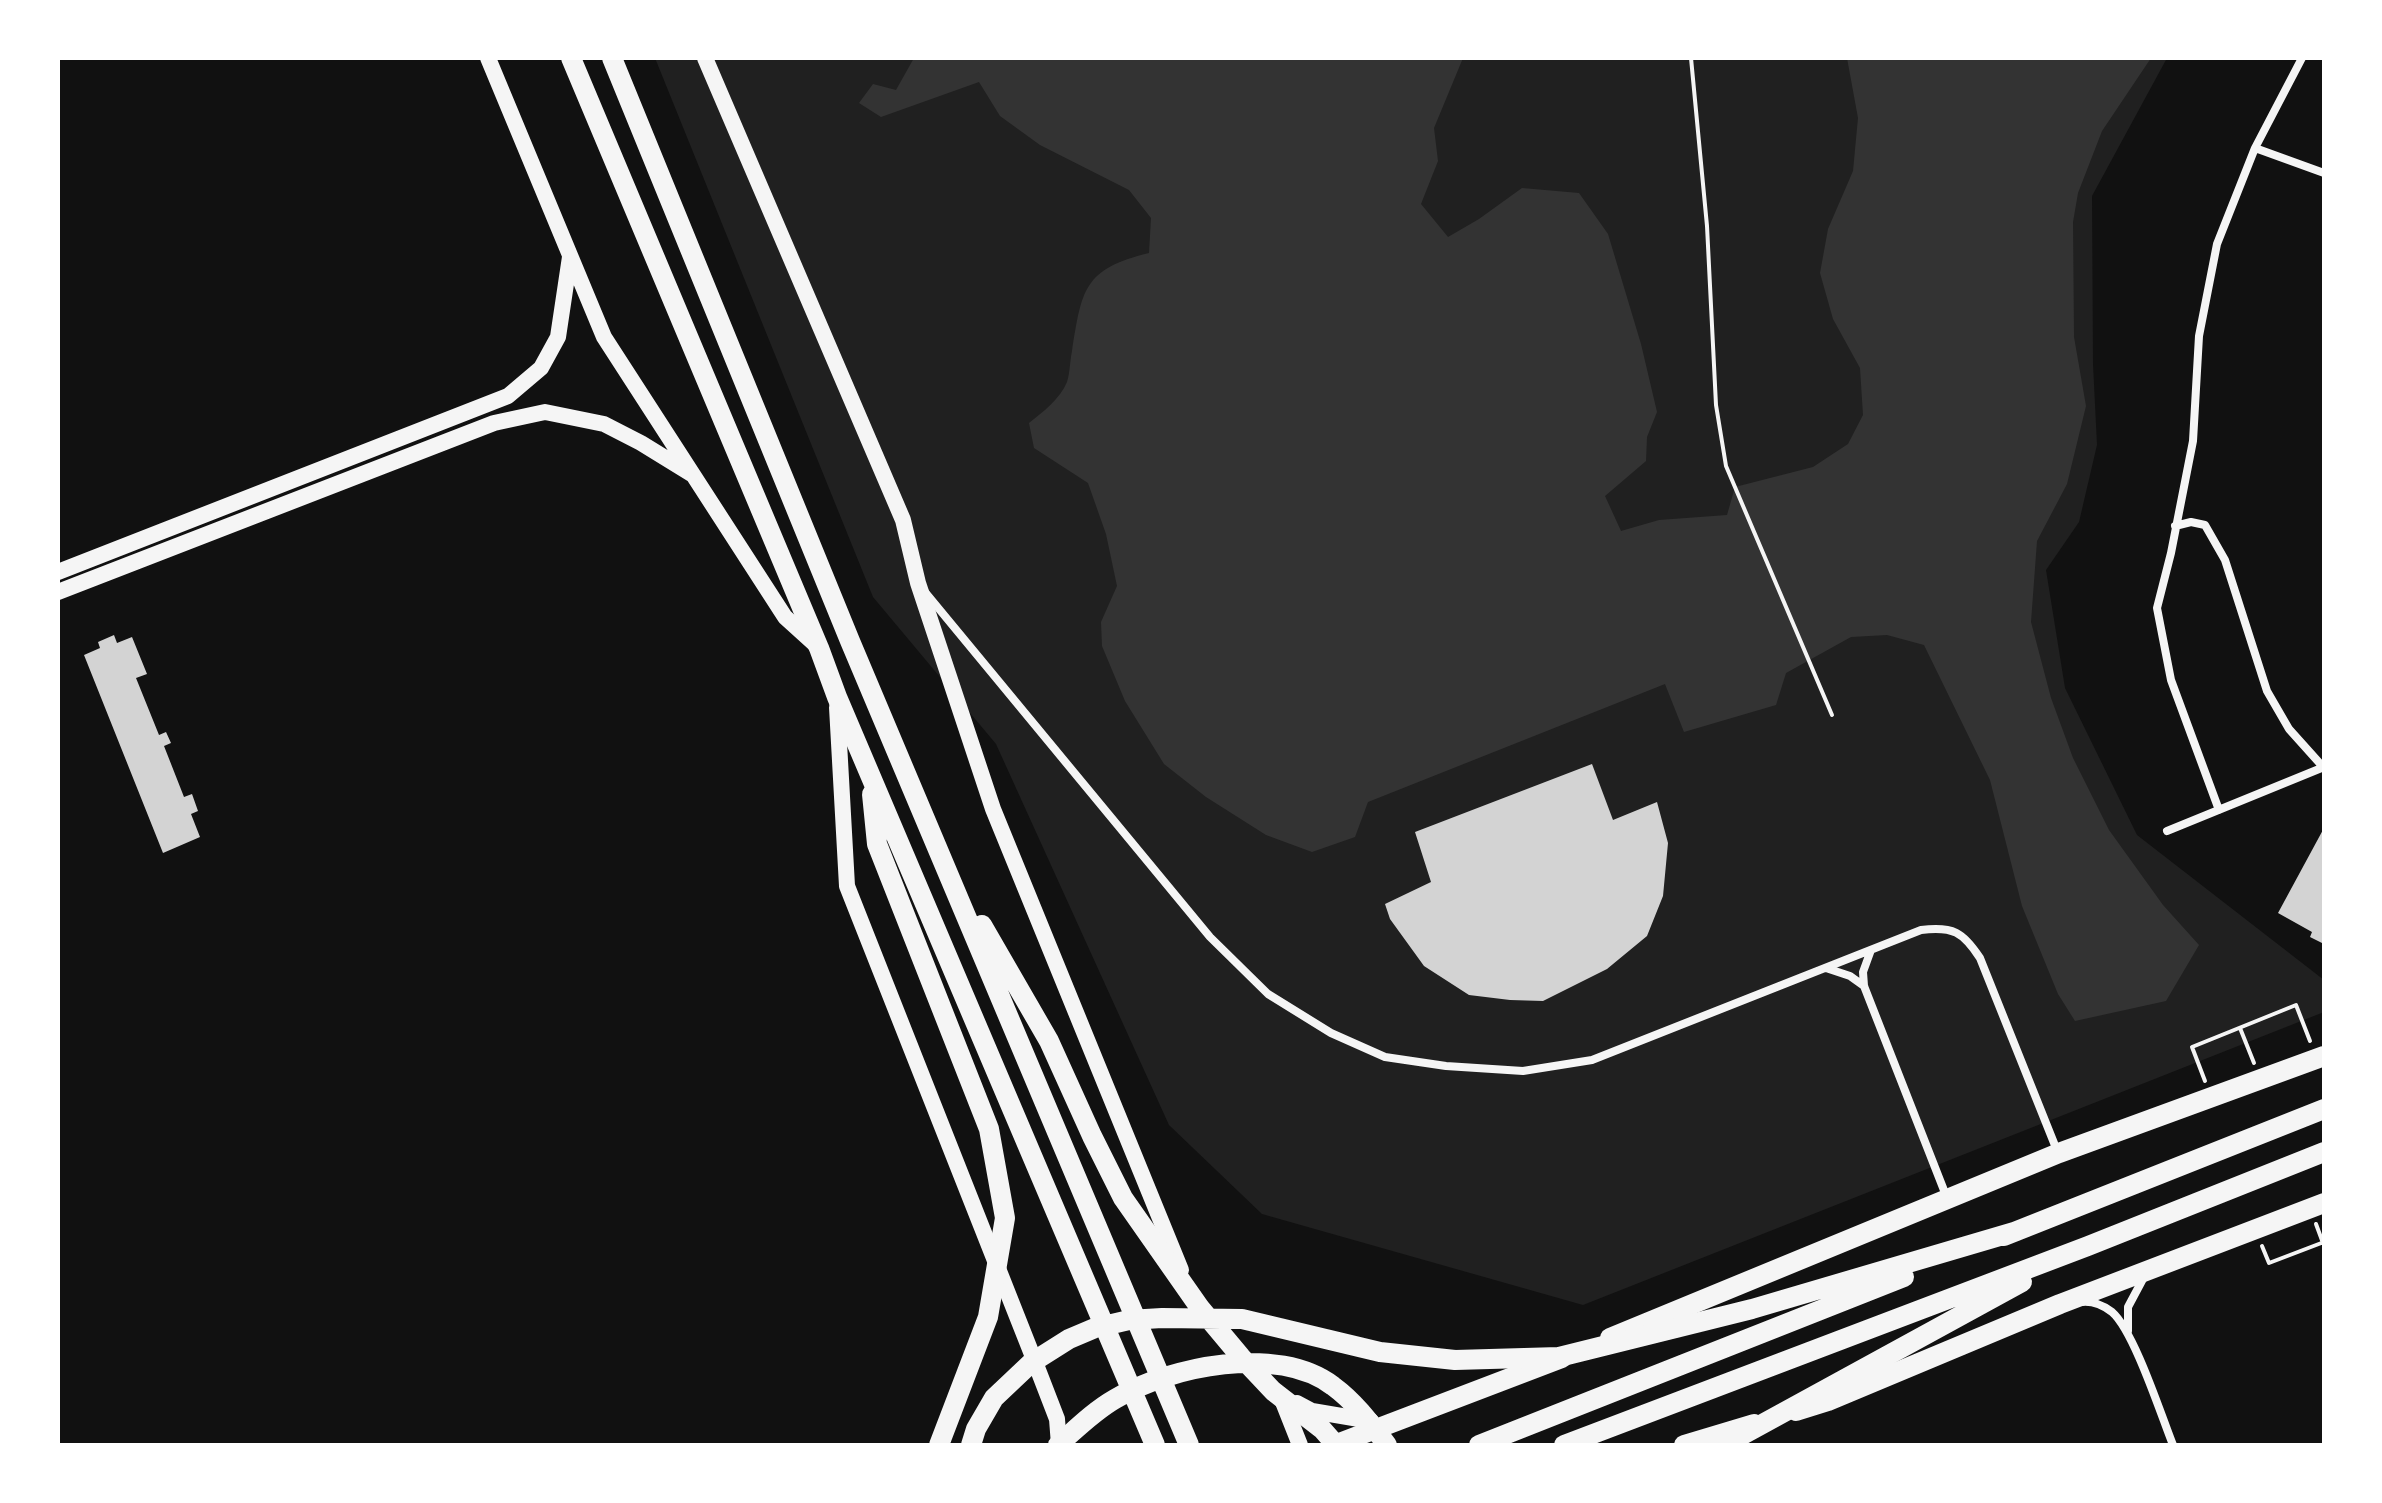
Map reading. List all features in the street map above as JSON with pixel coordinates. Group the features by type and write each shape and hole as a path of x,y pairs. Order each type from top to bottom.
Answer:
{"main road":[{"path":"488,58 604,337 785,617 819,648"},
{"path":"571,58 837,697 1155,1445"},
{"path":"612,58 789,496 1188,1444"},
{"path":"705,58 903,520 918,583 993,809 1192,1294 1245,1364 1278,1392 1312,1411 1388,1435"},
{"path":"58,572 508,396 541,368 558,337 570,256"},
{"path":"58,592 494,423 545,412 604,424 693,475"},
{"path":"837,697 847,886 1057,1419 1058,1445"},
{"path":"870,774 877,844 989,1129 1005,1218 988,1317 939,1445"},
{"path":"937,845 1049,1041 1123,1198 1165,1259 1241,1357 1273,1391 1322,1429 1335,1445 1388,1435 1534,1369 2059,1153 2320,1058"},
{"path":"1479,1445 2324,1109"},
{"path":"1564,1445 2088,1246 2324,1152"},
{"path":"1684,1445 1828,1401 2060,1304 2324,1203"},
{"path":"971,1445 976,1429 994,1398 1031,1363 1069,1339 1095,1328 1129,1320 1242,1319 1380,1352 1455,1360 1559,1357 1752,1309 2017,1231"},
{"path":"1724,1445 2088,1246"},
{"path":"1058,1445 1115,1399 1151,1380 1192,1368 1220,1364 1293,1368 1331,1384 1388,1435"},
{"path":"1278,1392 1300,1445"}],"street":[{"path":"2219,810 2171,680 2157,608 2193,441 2199,336 2217,244 2255,148 2302,58"},
{"path":"2255,148 2324,173"},
{"path":"2167,831 2324,768 2289,729 2267,691 2225,560 2205,525 2191,522 2175,526"},
{"path":"918,583 1210,937 1268,994 1331,1033 1385,1057 1446,1066 1523,1071 1592,1060 1921,930 1939,928 1954,931 1968,940 1980,958 2059,1153"},
{"path":"1871,950 1863,972 1864,986 1948,1199"},
{"path":"1826,968 1850,976 1864,986"},
{"path":"2128,1332 2128,1307 2141,1280 2154,1267"},
{"path":"2060,1304 2089,1302 2113,1313 2128,1332 2173,1445"}],"path":[{"path":"1691,58 1707,226 1716,405 1726,466 1832,715"},
{"path":"2212,1098 2192,1047 2296,1005 2320,1058"},
{"path":"2269,1263 2324,1242"}],"shaded area":[{"path":"655,58 2167,58 2092,196 2097,445 2079,522 2046,570 2065,688 2137,835 2324,980 2324,1012 1583,1305 1262,1214 1169,1125 996,744 873,597"},
{"path":"914,58 1463,58 1434,128 1438,161 1421,204 1448,237 1522,188 1579,193 1608,234 1641,344 1657,412 1647,437 1646,461 1605,496 1621,531 1659,520 1727,515 1735,487 1813,467 1848,444 1863,415 1860,368 1833,319 1820,273 1828,229 1853,171 1858,118 1847,58 2151,58 2102,131 2078,193 2073,222 2074,337 2086,406 2067,484 2037,541 2031,622 2051,698 2073,758 2109,830 2163,905 2199,945 2166,1001 2075,1021 2058,994 2022,906 1990,780 1924,645 1887,635 1851,637 1786,673 1776,705 1684,732 1665,684 1368,802 1355,837 1312,852 1266,835 1206,797 1164,764 1125,701 1102,646 1101,622 1117,586 1106,534 1088,483 1034,448 1029,423 1056,400 1067,382 1079,312 1090,285 1111,266 1149,253 1151,218 1129,190 1040,145 1000,116 979,82 881,117 859,103 873,84 896,90"}],"building":[{"path":"114,635 117,643 132,637 147,674 136,678 159,735 166,732 171,743 164,746 184,797 192,794 198,811 191,814 200,837 163,853 84,655 100,648 98,642"},
{"path":"1592,764 1613,820 1657,802 1668,843 1663,896 1647,936 1607,969 1543,1001 1469,995 1424,966 1390,919 1385,904 1431,882 1415,832"},
{"path":"2324,828 2324,944 2310,937 2312,932 2278,913"}]}
